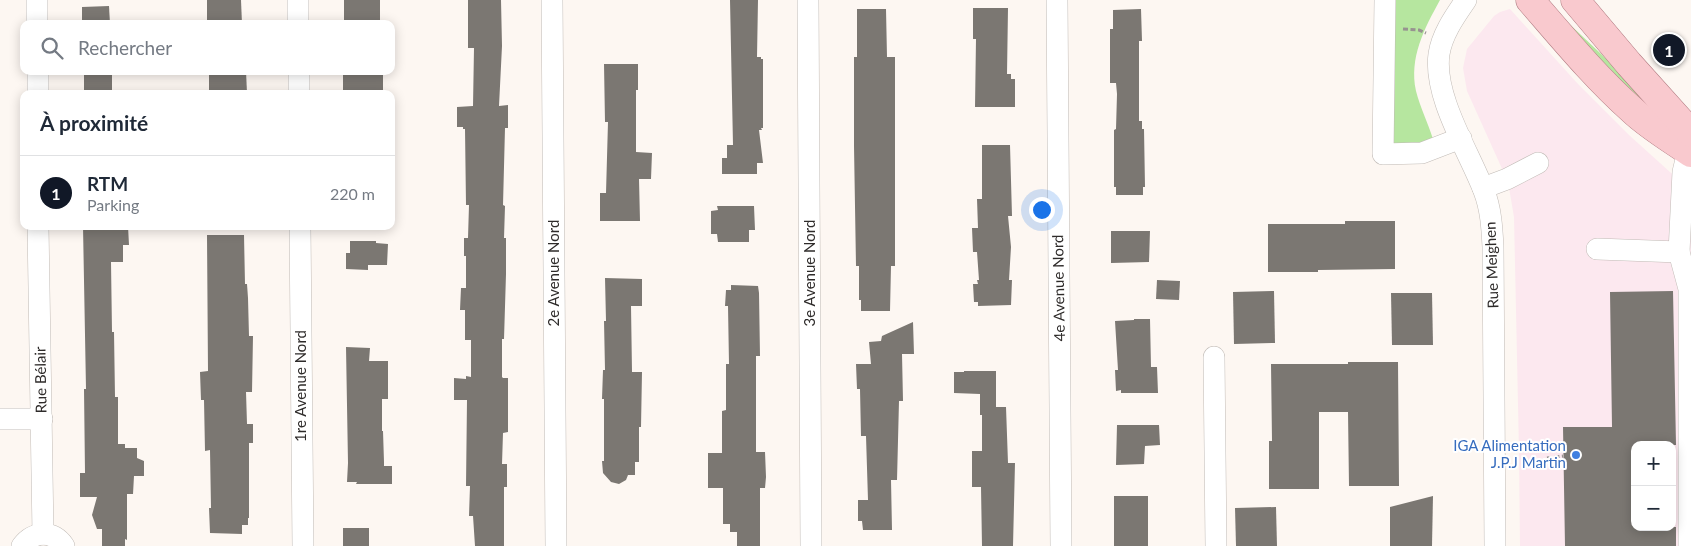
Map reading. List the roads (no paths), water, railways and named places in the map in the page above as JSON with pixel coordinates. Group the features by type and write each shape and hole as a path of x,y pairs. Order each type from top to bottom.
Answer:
{"main road":[{"path":"1530,0 1576,54 1632,111 1690,145"},
{"path":"1575,0 1629,64 1690,145"}],"street":[{"path":"37,0 37,20"},
{"path":"298,0 298,20"},
{"name":"2e Avenue Nord","path":"552,0 556,546"},
{"name":"3e Avenue Nord","path":"808,0 811,546"},
{"name":"4e Avenue Nord","path":"1057,0 1061,546"},
{"path":"1385,0 1383,154 1422,153 1461,138"},
{"name":"Rue Meighen","path":"1466,0 1443,38 1438,62 1441,91 1482,188 1491,219 1493,247 1494,546"},
{"path":"38,75 38,90"},
{"path":"299,75 299,90"},
{"path":"1690,145 1683,172 1679,252 1688,290 1690,546"},
{"path":"1482,188 1506,179 1538,163"},
{"name":"Rue Bélair","path":"38,230 43,534"},
{"name":"1re Avenue Nord","path":"300,230 303,546"},
{"path":"1597,249 1679,252"},
{"path":"1214,357 1216,546"},
{"path":"0,419 42,419"},
{"path":"22,546 28,538 43,534 58,538 64,546"}],"place":[{"name":"RTM","path":"1669,50"},
{"name":"IGA Alimentation J.P.J Martin","path":"1576,455"}]}
